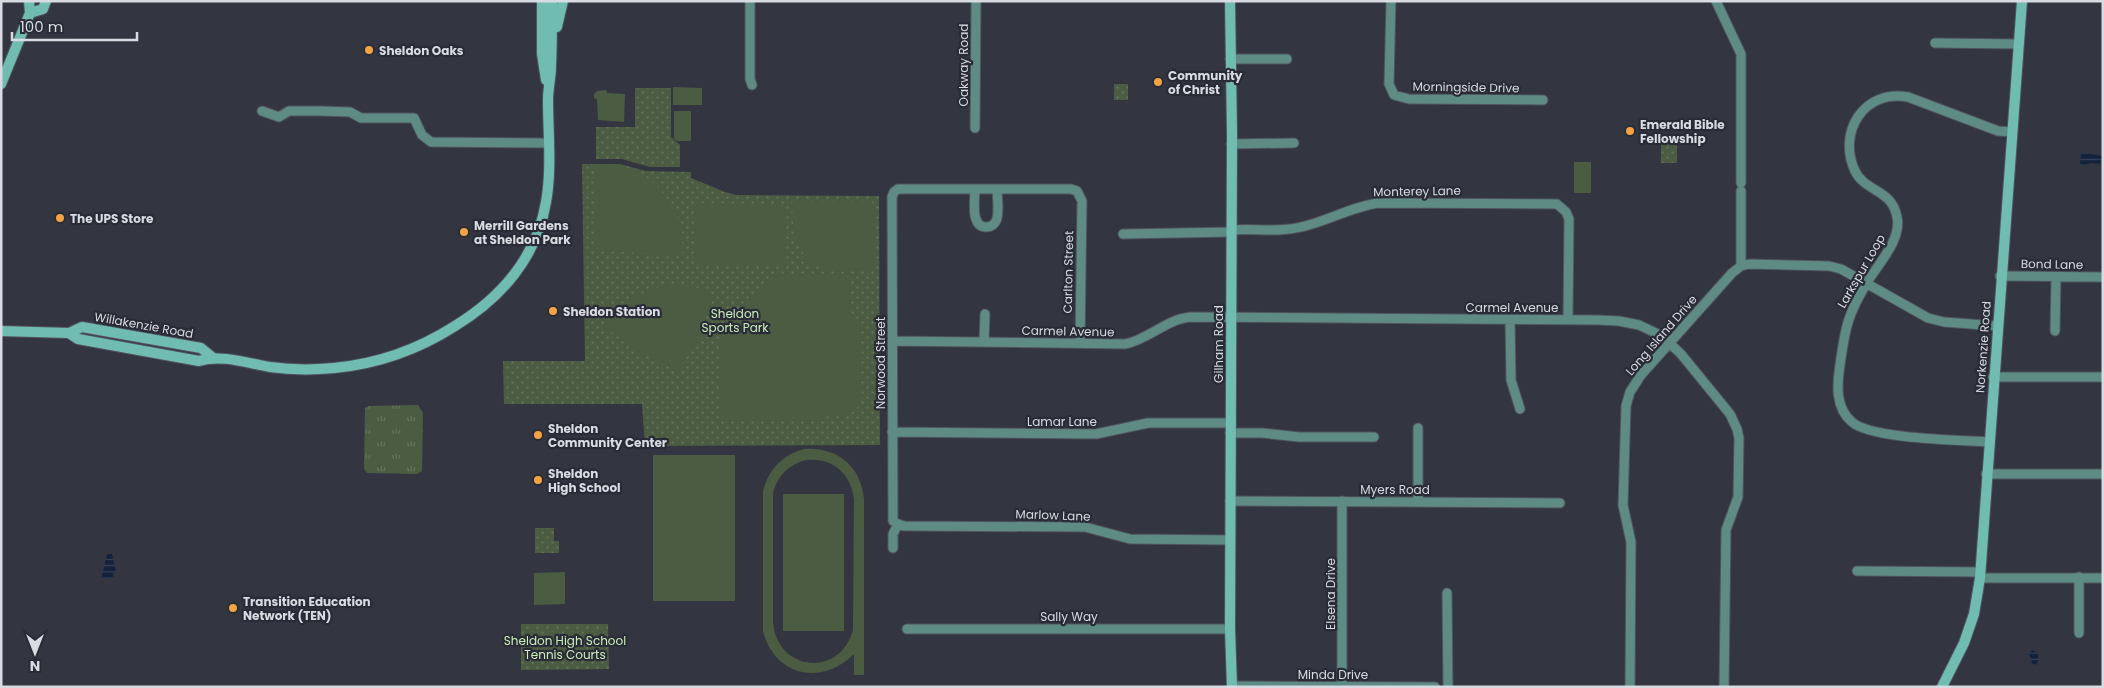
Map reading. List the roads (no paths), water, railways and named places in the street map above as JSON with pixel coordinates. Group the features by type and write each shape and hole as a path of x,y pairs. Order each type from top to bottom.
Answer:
{"street":[{"path":"1,84 30,13 29,1"},
{"path":"30,13 43,9 46,1"},
{"name":"Willakenzie Road","path":"542,1 542,54 548,89"},
{"name":"Willakenzie Road","path":"1,331 40,330 69,333 78,339 199,361 212,357 292,369 335,368 371,361 409,350 434,339 487,304 502,290 516,274 539,230 546,202 552,1"},
{"path":"551,67 555,55 558,21 563,1"},
{"path":"750,1 750,79 752,84"},
{"name":"Oakway Road","path":"975,128 976,1"},
{"name":"Gilham Road","path":"1230,1 1230,629 1232,686"},
{"name":"Morningside Drive","path":"1390,1 1389,84 1394,95 1410,99 1543,100"},
{"path":"1716,1 1741,54 1741,266 1754,264 1822,265 1841,269 1928,318 1944,322 1997,326"},
{"name":"Norkenzie Road","path":"1942,687 1964,643 1974,614 1980,575 2000,276 2022,1"},
{"path":"1935,43 2019,44"},
{"path":"1230,59 1287,59"},
{"name":"Larkspur Loop","path":"1989,442 1870,432 1851,421 1843,410 1838,396 1838,375 1846,324 1867,283 1894,239 1898,222 1891,201 1863,181 1852,164 1850,152 1851,132 1855,122 1865,108 1885,97 1903,96 1998,131 2012,132"},
{"path":"262,110 279,117 290,111 348,112 361,118 416,119 422,135 431,142 548,143"},
{"path":"1231,144 1294,143"},
{"path":"975,189 997,189 996,220 992,226 985,227 979,224 975,218 975,189"},
{"name":"Norwood Street","path":"901,525 893,521 892,516 893,193 898,190 975,189"},
{"name":"Carlton Street","path":"997,189 1071,189 1079,192 1082,201 1080,343"},
{"name":"Monterey Lane","path":"1231,231 1291,229 1310,225 1357,207 1390,202 1553,204 1564,208 1568,219 1568,319"},
{"path":"1123,234 1231,231"},
{"name":"Long Island Drive","path":"1630,687 1631,542 1623,505 1625,412 1628,399 1637,380 1732,273 1741,266"},
{"name":"Bond Lane","path":"2000,276 2103,277"},
{"path":"2055,331 2056,277"},
{"path":"984,342 985,314"},
{"name":"Carmel Avenue","path":"892,341 1128,343 1186,317 1568,319 1630,323 1648,328 1670,343 1730,414 1738,434 1738,497 1726,530 1724,687"},
{"path":"1510,320 1511,380 1520,409"},
{"path":"1993,378 2103,377"},
{"name":"Lamar Lane","path":"892,432 1096,434 1148,423 1230,428 1299,437 1374,437"},
{"path":"1418,428 1418,502"},
{"path":"1986,474 2103,474"},
{"name":"Myers Road","path":"1230,501 1560,503"},
{"name":"Elsena Drive","path":"1342,501 1342,687"},
{"path":"893,548 893,534 901,525"},
{"name":"Marlow Lane","path":"901,525 1082,526 1130,539 1230,540"},
{"path":"1857,571 2103,578"},
{"path":"2079,577 2079,633"},
{"path":"1447,593 1448,687"},
{"name":"Sally Way","path":"907,629 1230,629"},
{"name":"Minda Drive","path":"1232,686 1434,687"}],"water":[{"path":"2081,152 2102,156 2100,164 2080,164"},
{"path":"107,554 112,554 116,572 113,574 113,577 101,579"},
{"path":"2032,650 2038,653 2038,662 2035,665 2032,663 2029,654"}],"place":[{"name":"Sheldon Oaks","path":"369,50"},
{"name":"Community of Christ","path":"1158,82"},
{"name":"Emerald Bible Fellowship","path":"1630,131"},
{"name":"The UPS Store","path":"60,218"},
{"name":"Merrill Gardens at Sheldon Park","path":"464,232"},
{"name":"Sheldon Station","path":"553,311"},
{"name":"Sheldon Community Center","path":"538,435"},
{"name":"Sheldon High School","path":"538,480"},
{"name":"Transition Education Network (TEN)","path":"233,608"}],"park label":[{"name":"Sheldon Sports Park","path":"735,320"},
{"name":"Sheldon High School Tennis Courts","path":"565,647"}]}
